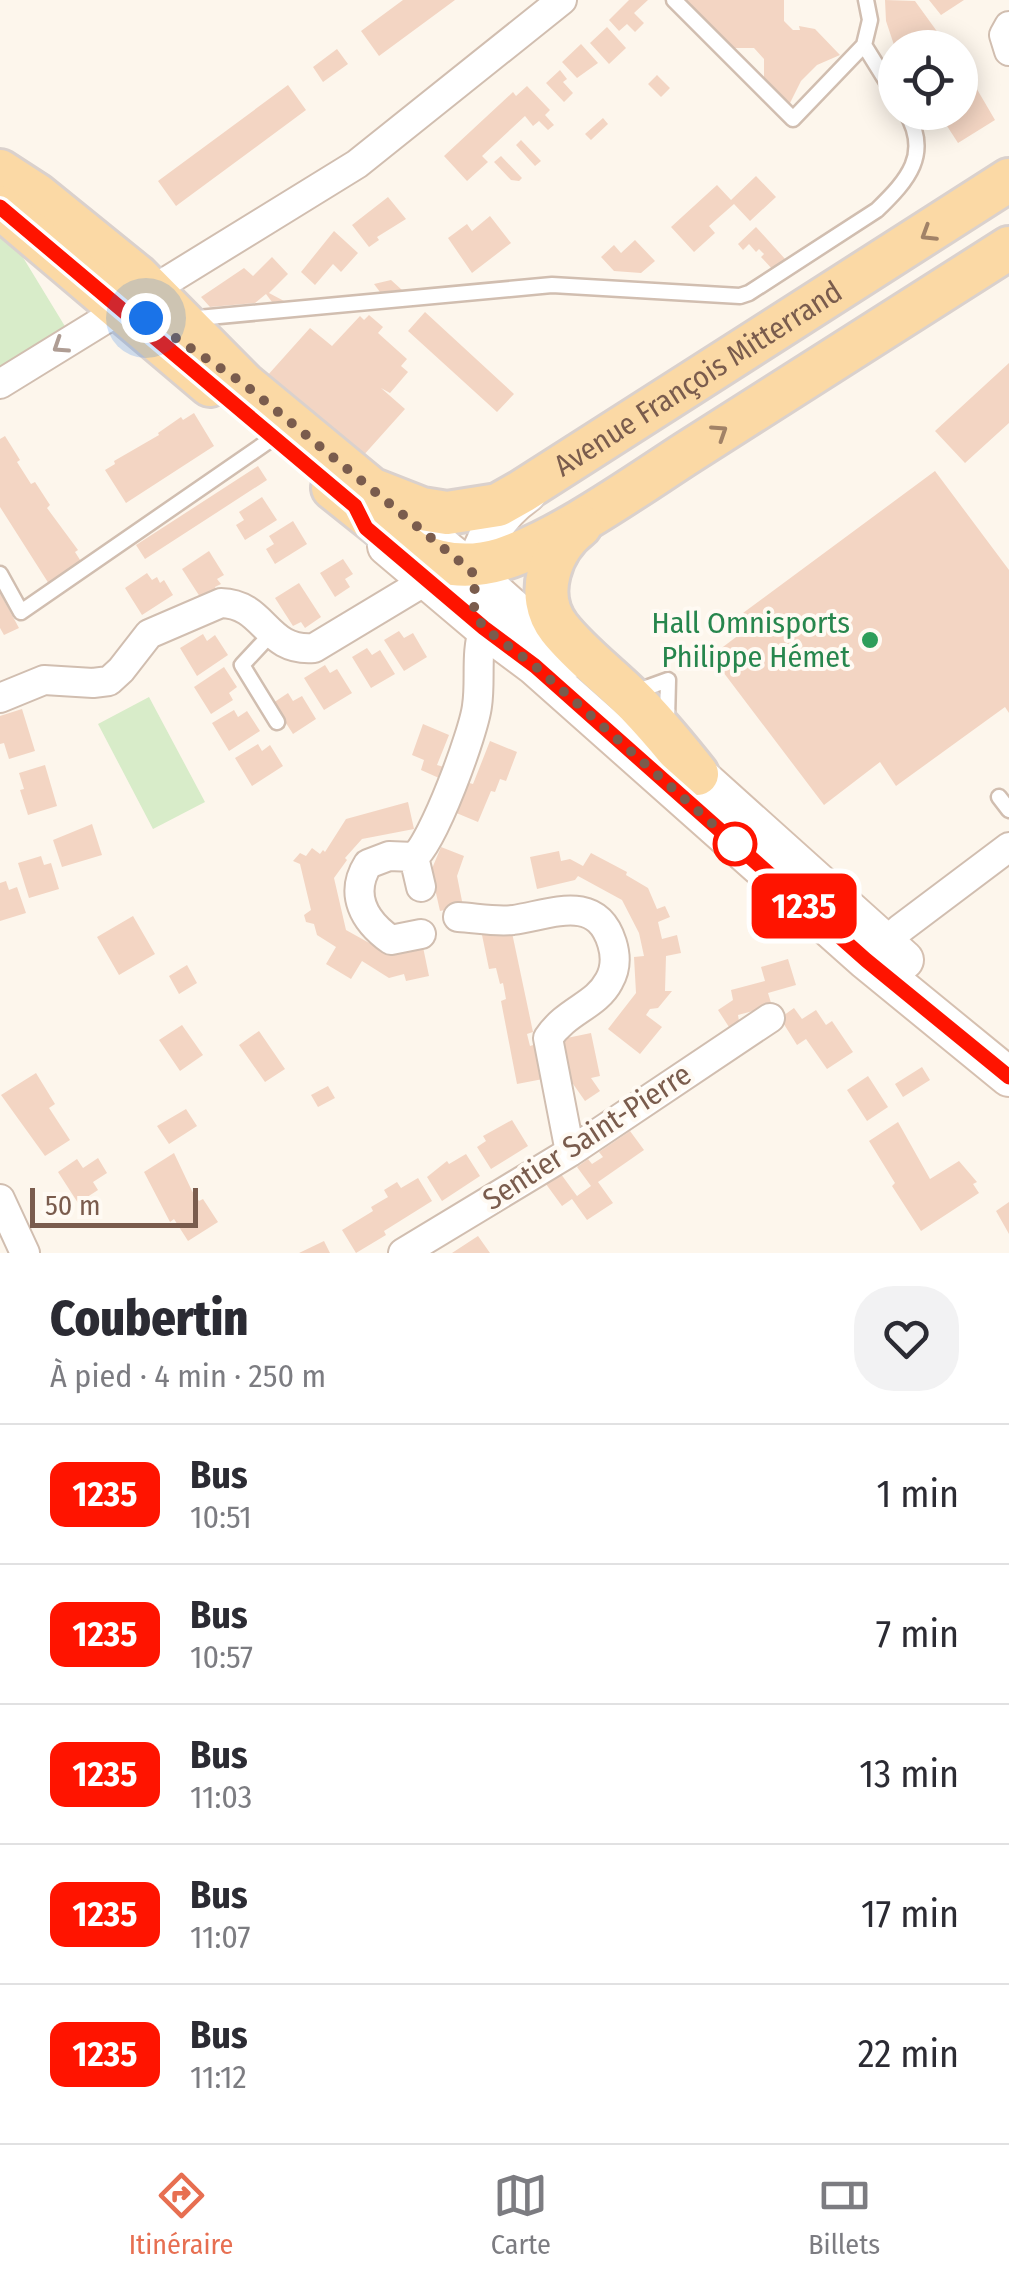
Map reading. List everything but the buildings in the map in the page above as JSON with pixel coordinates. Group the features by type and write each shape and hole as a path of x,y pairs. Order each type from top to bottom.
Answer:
{"main road":[{"path":"0,171 37,194 273,438 363,497"},
{"name":"Avenue François Mitterrand","path":"363,497 447,514 475,511 510,498 1009,180"},
{"path":"0,207 136,299 186,326 363,497 413,552 446,564 697,774 1009,1077"},
{"name":"Avenue François Mitterrand","path":"638,485 1009,248"},
{"path":"472,588 488,533 502,512 603,440"},
{"path":"472,588 518,553 638,485"},
{"path":"638,485 559,546 551,564 550,610 558,627 628,695 697,774"},
{"path":"472,588 535,666 876,952 966,1015 1009,1063"}],"street":[{"path":"0,384 357,164 562,0"},
{"path":"1009,26 1004,35 1009,51"},
{"path":"0,192 51,227 123,284 136,299"},
{"path":"136,299 130,310 244,384"},
{"path":"0,698 44,680 93,684 108,681 150,634 221,603 252,611 270,635 292,647 314,648 472,588 480,641 478,700 472,732 428,841 414,857 377,859 368,864 358,888 364,913 390,940 422,934"},
{"path":"876,952 1009,847"},
{"path":"414,857 421,888"},
{"path":"458,917 510,920 569,909 588,913 606,926 616,965 611,978 602,993 572,1011 548,1038 570,1152"},
{"name":"Sentier Saint-Pierre","path":"402,1253 570,1152 770,1018"},
{"path":"0,1198 25,1253"}],"lane":[{"path":"674,0 793,119 864,45 870,20 866,0"},
{"path":"864,45 878,68"},
{"path":"186,326 198,318 552,285 740,296 878,210 901,185 917,155 915,130"},
{"path":"0,574 21,612 273,438"},
{"path":"270,635 242,665 277,722"},
{"path":"999,797 1009,810"}],"green space":[{"path":"0,233 13,241 66,328 0,368"},
{"path":"149,697 205,802 153,829 98,724"}],"bus line":[{"name":"1235","path":"0,207 355,506 366,528 535,666 866,960 1009,1077"}],"place":[{"name":"Hall Omnisports Philippe Hémet","path":"870,640"}],"route":[{"path":"146,318 244,384 464,565 475,575 474,612 484,628 535,666 743,851 735,844"}]}
